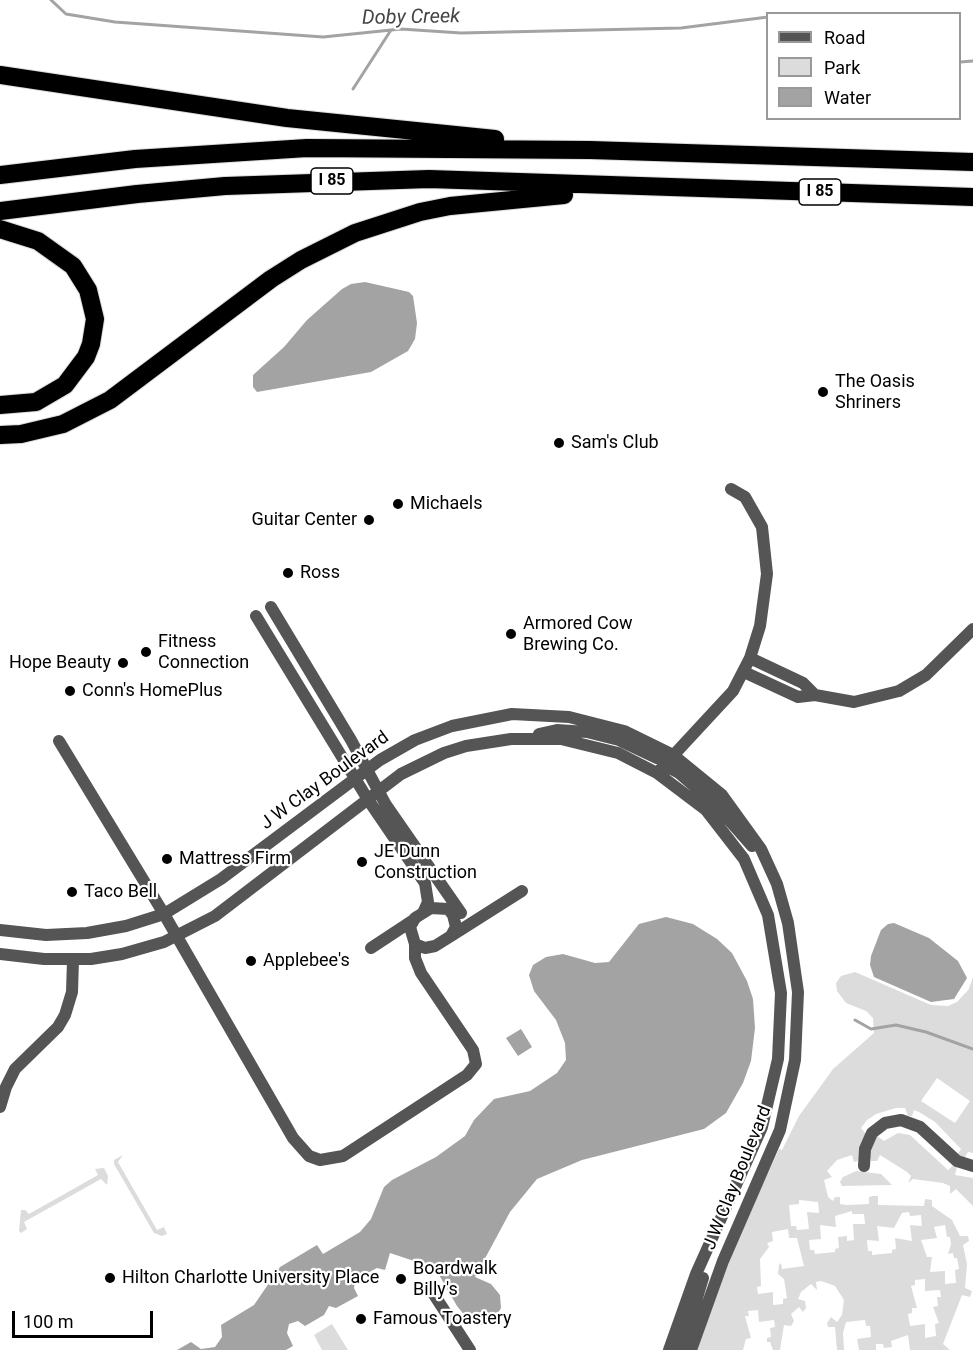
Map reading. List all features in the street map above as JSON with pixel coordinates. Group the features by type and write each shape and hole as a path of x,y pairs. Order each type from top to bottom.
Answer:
{"highway":[{"path":"0,75 287,118 425,130 590,150"},
{"name":"I 85","path":"0,175 135,159 307,148 590,150 973,162"},
{"name":"I 85","path":"0,211 137,194 293,182 429,179 973,197"},
{"path":"0,435 21,434 63,424 110,400 271,279 301,260 363,230 420,212 486,200 666,188"},
{"path":"0,229 38,241 73,266 88,290 95,319 91,344 86,357 65,385 36,402 22,405 0,405"}],"street":[{"path":"657,773 729,696 750,658 765,600 765,550 758,516 743,495 731,489"},
{"path":"59,741 164,914 293,1138 309,1156 320,1160 343,1156 472,1071 476,1064 473,1050 418,966 413,950 410,927 428,902 425,883 373,795 368,769 271,607"},
{"path":"256,616 355,779 373,795 461,913"},
{"path":"744,672 798,697 815,695 854,702 899,691 926,675 973,629"},
{"path":"750,658 803,683 815,695"},
{"name":"J W Clay Boulevard","path":"0,930 46,934 87,933 126,926 164,914 205,890 368,769 399,749 433,733 470,721 512,714 549,715 587,720 637,736 673,754 706,779 729,802 768,862 788,923 797,974 797,1043 793,1077 777,1139 723,1261 691,1350"},
{"path":"532,738 550,731 578,731 619,740 657,758 673,754"},
{"name":"J W Clay Boulevard","path":"0,954 73,960 122,954 176,936 223,910 401,774 444,753 491,741 532,738 568,740 631,759 657,773 705,810 744,859 765,905 778,967 780,1040 771,1093 752,1151 693,1282 669,1350"},
{"path":"657,773 670,768 679,773 715,804 768,862"},
{"path":"429,982 424,964 426,954 520,888 469,915 436,907 376,945 395,939 413,942 425,948 435,946"},
{"path":"448,909 455,921 454,932 451,936"},
{"path":"0,1107 12,1074 58,1027 68,1010 72,992 73,960"},
{"path":"864,1166 865,1149 872,1133 885,1123 901,1120 920,1127 957,1161 973,1166"},
{"path":"681,1350 712,1239"},
{"path":"431,1290 470,1350"}],"green space":[{"path":"855,972 931,1005 948,1006 957,1002 969,989 973,977 973,1153 968,1152 964,1159 958,1154 961,1149 935,1122 914,1110 912,1116 908,1116 905,1108 896,1108 876,1114 867,1120 861,1128 866,1134 858,1161 854,1162 852,1155 837,1160 827,1171 832,1177 824,1180 828,1197 833,1201 835,1197 840,1197 840,1204 869,1204 869,1197 873,1196 878,1196 878,1205 924,1206 925,1199 932,1200 932,1206 952,1220 960,1236 968,1236 969,1241 963,1245 967,1264 965,1288 972,1291 970,1297 962,1295 943,1344 950,1350 910,1350 908,1335 891,1341 892,1347 884,1348 883,1344 876,1344 876,1350 859,1350 857,1339 871,1337 870,1326 866,1326 865,1320 846,1322 843,1333 844,1350 837,1350 835,1327 828,1327 827,1323 831,1317 837,1322 842,1315 844,1300 835,1286 821,1281 816,1282 817,1290 811,1284 801,1292 798,1299 805,1301 806,1308 803,1312 799,1307 791,1314 794,1321 791,1326 784,1325 780,1350 773,1350 770,1342 767,1342 767,1338 771,1337 770,1328 775,1327 774,1320 759,1322 758,1310 748,1311 749,1316 745,1316 751,1338 746,1339 743,1350 697,1350 735,1245 779,1149 782,1150 799,1116 833,1069 874,1033 873,1018 866,1011 846,1003 837,991 836,983 841,976","holes":["937,1078 970,1101 955,1123 921,1101","799,1200 818,1202 819,1213 807,1212 809,1229 797,1230 796,1226 791,1226 789,1205 799,1204","852,1211 852,1214 864,1214 865,1224 853,1224 854,1240 847,1241 847,1236 838,1237 839,1248 835,1249 835,1252 815,1254 814,1250 810,1250 809,1240 821,1239 820,1225 836,1227 835,1216","909,1212 910,1216 921,1215 922,1226 910,1225 912,1241 895,1238 896,1249 892,1250 892,1253 872,1255 872,1251 868,1251 867,1240 879,1241 877,1226 894,1228 902,1213","945,1225 951,1244 948,1254 953,1253 954,1258 957,1258 959,1269 955,1270 956,1283 945,1284 945,1271 930,1272 932,1257 927,1257 921,1240 937,1238 934,1227","788,1229 789,1238 797,1238 804,1266 782,1269 781,1263 779,1265 778,1274 784,1279 787,1298 783,1299 783,1304 773,1305 773,1292 758,1294 757,1287 761,1286 760,1259 769,1247 767,1243 773,1241 772,1232","925,1279 925,1291 940,1290 941,1297 937,1297 938,1306 933,1307 939,1323 935,1324 936,1336 925,1338 925,1324 910,1326 908,1314 912,1313 912,1308 917,1308 911,1286 915,1285 915,1280"]},
{"path":"898,1133 910,1135 948,1170 954,1165 957,1167 955,1175 973,1178 973,1206 956,1189 950,1194 950,1186 943,1183 913,1179 908,1183 911,1176 907,1172 880,1155 877,1161 871,1161 869,1153 877,1136 884,1141"},
{"path":"123,1155 118,1162 157,1230 164,1227 167,1234 162,1236 154,1233 114,1164 114,1160"},
{"path":"104,1168 108,1176 107,1185 101,1179 24,1222 27,1229 21,1233 19,1231 21,1210 29,1214 98,1175 95,1169"},
{"path":"856,1171 881,1174 892,1185 842,1186 840,1182 843,1177"},
{"path":"332,1324 348,1350 322,1350 314,1335"}],"water":[{"path":"365,282 409,292 413,296 417,323 415,339 408,351 371,372 257,392 253,387 253,375 284,347 307,320 342,289 351,284"},
{"path":"666,917 693,924 717,939 732,953 747,981 753,999 755,1028 751,1061 743,1083 726,1113 704,1129 582,1160 537,1179 510,1212 475,1277 491,1284 500,1295 501,1308 494,1320 481,1325 470,1322 457,1306 435,1268 390,1253 385,1270 377,1268 356,1279 354,1288 358,1296 336,1308 329,1306 324,1315 305,1326 298,1321 289,1324 287,1333 293,1346 286,1350 177,1350 191,1342 201,1349 215,1347 222,1337 221,1325 254,1305 280,1267 317,1245 323,1254 360,1232 371,1219 384,1187 392,1180 436,1157 465,1136 474,1120 494,1099 530,1091 557,1073 566,1060 565,1043 556,1020 534,991 529,975 533,965 546,957 563,954 595,963 609,962 639,924"},
{"path":"894,923 929,938 958,961 967,978 954,999 931,1002 874,977 870,965 871,956 881,930 888,924"},
{"path":"521,1029 532,1047 518,1056 506,1038"}],"waterway":[{"name":"Doby Creek","path":"51,0 66,14 115,22 323,37 401,29 461,33 681,28 766,17"},
{"path":"353,89 391,30"},
{"name":"Doby Creek","path":"961,62 973,61"},
{"path":"855,1020 871,1029 896,1025 926,1032 973,1049"}],"place":[{"name":"The Oasis Shriners","path":"823,392"},
{"name":"Sam's Club","path":"559,443"},
{"name":"Michaels","path":"398,504"},
{"name":"Guitar Center","path":"369,520"},
{"name":"Ross","path":"288,573"},
{"name":"Armored Cow Brewing Co.","path":"511,634"},
{"name":"Fitness Connection","path":"146,652"},
{"name":"Hope Beauty","path":"123,663"},
{"name":"Conn's HomePlus","path":"70,691"},
{"name":"Mattress Firm","path":"167,859"},
{"name":"JE Dunn Construction","path":"362,862"},
{"name":"Taco Bell","path":"72,892"},
{"name":"Applebee's","path":"251,961"},
{"name":"Hilton Charlotte University Place","path":"110,1278"},
{"name":"Boardwalk Billy's","path":"401,1279"},
{"name":"Famous Toastery","path":"361,1319"}]}
